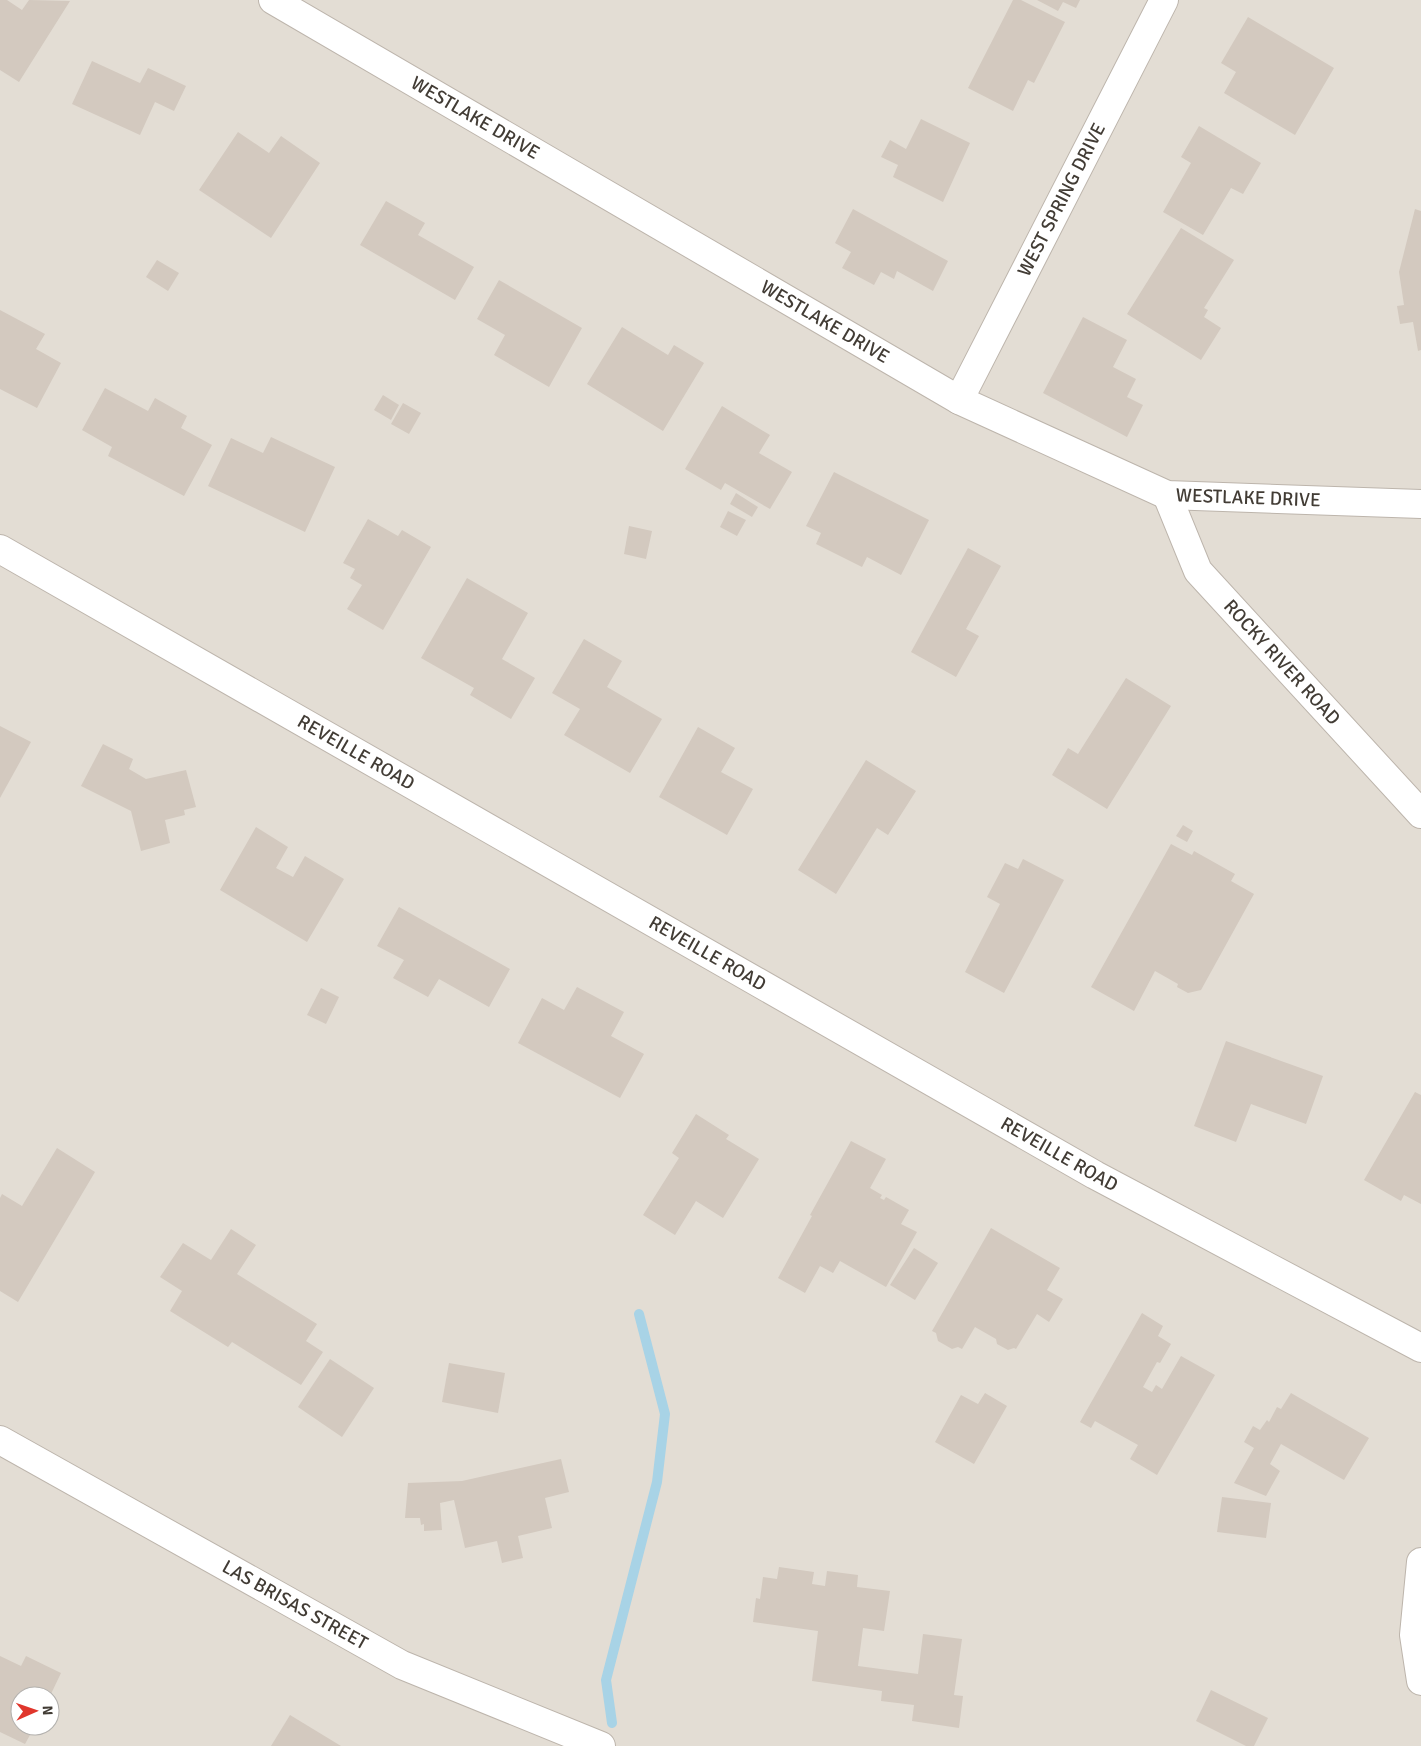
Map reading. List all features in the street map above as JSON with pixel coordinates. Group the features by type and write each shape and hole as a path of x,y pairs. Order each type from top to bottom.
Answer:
{"street":[{"name":"WESTLAKE DRIVE","path":"274,0 959,400 1167,495 1421,504"},
{"name":"WEST SPRING DRIVE","path":"959,400 1164,0"},
{"name":"ROCKY RIVER ROAD","path":"1167,495 1198,571 1421,814"},
{"name":"REVEILLE ROAD","path":"0,549 1095,1176 1421,1348"},
{"name":"LAS BRISAS STREET","path":"0,1440 402,1666 601,1746"},
{"path":"1421,1562 1414,1635 1421,1681"}],"shaded area":[{"path":"0,0 1421,0 1421,1746 0,1746"}],"building":[{"path":"0,0 7,0 22,10 29,0 70,1 19,82 0,70"},
{"path":"1013,0 1021,0 1065,22 1034,83 1028,80 1013,111 968,88"},
{"path":"1037,0 1080,0 1076,8 1063,2 1058,11"},
{"path":"1248,17 1334,68 1295,135 1224,93 1236,72 1221,63"},
{"path":"92,61 140,83 148,68 186,86 174,111 155,102 140,135 72,104"},
{"path":"921,119 970,143 943,202 893,177 898,165 881,157 890,140 906,149"},
{"path":"1199,126 1261,163 1243,194 1231,188 1203,235 1163,212 1191,163 1181,157"},
{"path":"238,132 269,153 281,136 320,163 271,238 199,190"},
{"path":"386,201 425,223 418,235 474,267 455,300 360,245"},
{"path":"853,209 948,261 933,291 897,271 894,279 881,272 874,285 842,268 851,252 835,243"},
{"path":"1415,209 1421,211 1421,350 1418,351 1413,322 1400,324 1397,306 1404,305 1399,272"},
{"path":"1181,228 1234,260 1204,308 1208,310 1204,317 1221,328 1201,360 1127,314"},
{"path":"157,260 179,273 168,291 146,277"},
{"path":"499,280 582,328 549,387 494,355 505,335 477,319"},
{"path":"0,310 45,334 36,349 61,363 37,408 0,389"},
{"path":"1083,317 1127,340 1113,367 1136,379 1127,397 1143,405 1127,437 1043,393"},
{"path":"622,327 668,355 674,345 704,363 663,431 587,384"},
{"path":"105,388 148,411 155,398 187,416 181,428 212,445 184,496 108,456 112,447 82,430"},
{"path":"383,395 399,405 391,420 374,410"},
{"path":"403,403 421,413 409,434 391,424"},
{"path":"722,406 770,435 759,453 792,472 770,509 725,483 721,490 685,469"},
{"path":"271,437 335,467 305,532 208,486 231,438 263,453"},
{"path":"834,472 929,520 901,575 867,557 862,567 816,544 821,533 806,526"},
{"path":"736,493 758,507 752,517 730,504"},
{"path":"728,511 746,520 737,536 720,527"},
{"path":"368,519 398,536 402,530 431,547 383,630 347,609 362,585 350,578 355,569 343,563"},
{"path":"629,526 652,531 646,559 624,554"},
{"path":"968,548 1001,566 966,629 979,636 956,677 911,652"},
{"path":"467,578 528,613 502,659 535,678 511,719 470,695 474,688 421,658"},
{"path":"584,639 622,661 607,687 662,719 630,773 564,735 580,709 552,693"},
{"path":"1126,678 1171,706 1107,809 1052,775 1068,748 1078,754"},
{"path":"0,726 31,742 0,798"},
{"path":"698,727 735,748 721,772 753,789 727,835 659,797"},
{"path":"103,744 133,759 129,769 146,779 186,770 196,807 184,810 185,815 165,820 170,843 141,851 131,811 81,786"},
{"path":"866,760 916,791 888,835 877,828 836,894 798,870"},
{"path":"1183,825 1193,831 1187,842 1176,836"},
{"path":"256,827 288,847 276,868 293,877 305,856 344,879 307,942 220,890"},
{"path":"1171,844 1192,855 1194,851 1235,874 1231,881 1254,894 1201,990 1188,993 1177,987 1178,984 1155,971 1134,1011 1091,987"},
{"path":"1023,859 1064,880 1004,993 965,972 1000,904 987,897 1005,863 1018,869"},
{"path":"399,907 510,969 489,1007 439,979 428,997 393,978 404,960 377,946"},
{"path":"577,987 624,1012 611,1036 644,1054 620,1098 518,1043 542,998 564,1010"},
{"path":"321,988 339,997 326,1024 307,1015"},
{"path":"1226,1041 1323,1076 1306,1124 1251,1104 1236,1142 1194,1126"},
{"path":"1415,1092 1421,1095 1421,1204 1404,1195 1401,1201 1364,1180"},
{"path":"696,1114 729,1135 726,1139 759,1159 723,1218 696,1201 675,1235 643,1215 679,1158 672,1153"},
{"path":"851,1141 886,1159 870,1188 882,1195 880,1198 884,1200 886,1197 909,1210 901,1224 917,1232 886,1287 840,1261 833,1273 820,1266 805,1293 778,1278"},
{"path":"57,1148 95,1172 18,1302 0,1291 0,1198 2,1194 22,1206"},
{"path":"991,1228 1060,1268 1047,1290 1063,1299 1049,1322 1037,1314 1016,1349 1008,1350 997,1344 996,1339 975,1327 962,1349 958,1347 952,1349 938,1341 936,1333 932,1331"},
{"path":"231,1229 256,1245 237,1274 317,1324 306,1341 323,1352 301,1385 232,1342 228,1347 170,1311 182,1291 160,1277 183,1243 211,1260"},
{"path":"914,1248 938,1263 915,1300 890,1285"},
{"path":"1142,1313 1163,1326 1158,1336 1171,1344 1160,1363 1157,1362 1143,1387 1152,1392 1156,1385 1162,1389 1181,1356 1215,1375 1157,1475 1130,1459 1138,1445 1095,1421 1091,1428 1080,1422"},
{"path":"330,1359 374,1388 342,1437 298,1407"},
{"path":"449,1363 505,1373 498,1413 442,1402"},
{"path":"985,1393 1007,1406 974,1464 935,1442 961,1395 978,1404"},
{"path":"1291,1393 1369,1438 1344,1480 1281,1444 1270,1464 1280,1471 1266,1496 1234,1483 1254,1448 1244,1442 1253,1426 1260,1430 1267,1420 1269,1422 1277,1407 1281,1409"},
{"path":"561,1459 569,1492 545,1498 552,1528 518,1536 523,1558 502,1563 497,1541 465,1548 454,1500 440,1503 442,1530 424,1531 424,1524 421,1525 420,1518 405,1518 408,1483 462,1481"},
{"path":"1222,1497 1271,1503 1266,1538 1217,1532"},
{"path":"779,1567 814,1572 812,1584 825,1586 827,1571 858,1575 857,1587 890,1591 884,1631 863,1628 858,1666 918,1674 923,1634 962,1639 954,1695 963,1696 959,1728 912,1721 914,1705 881,1701 882,1691 812,1681 818,1631 753,1622 756,1598 760,1599 763,1577 777,1579"},
{"path":"0,1656 21,1666 26,1656 61,1673 55,1686 10,1686 10,1736 29,1736 25,1744 0,1732"},
{"path":"1211,1690 1268,1718 1254,1746 1246,1746 1196,1721"},
{"path":"290,1715 341,1746 271,1746"}],"waterway":[{"path":"612,1723 606,1680 657,1482 665,1414 639,1314"}]}
